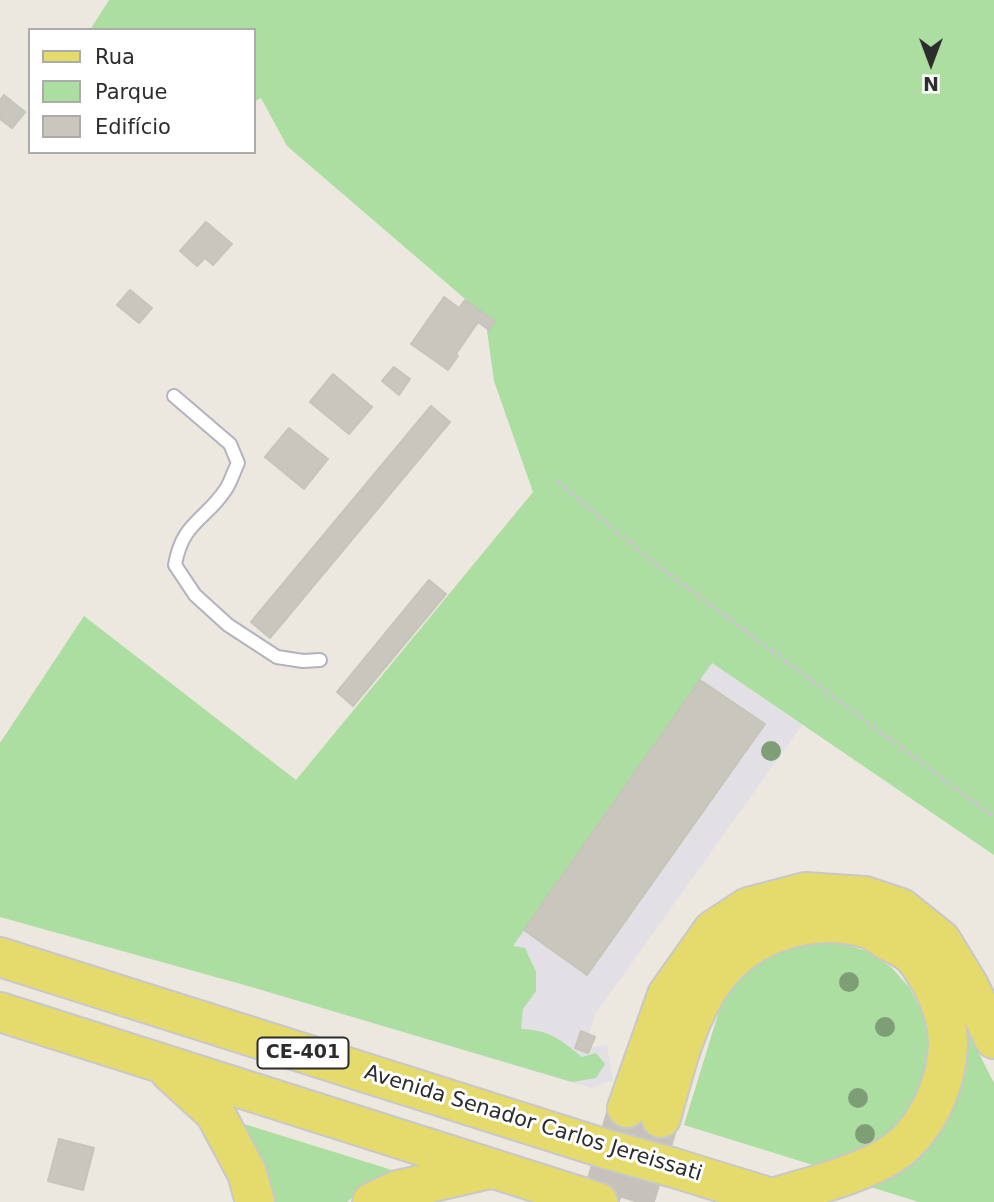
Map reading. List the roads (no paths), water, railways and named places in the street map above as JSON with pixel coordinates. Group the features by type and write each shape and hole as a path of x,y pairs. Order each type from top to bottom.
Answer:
{"main road":[{"path":"779,1200 893,1154 918,1128 939,1094 947,1051 946,1020 933,988 913,955 866,928 822,923 778,931 739,953 714,979 644,1113 667,995 713,930 748,907 805,892 865,896 901,908 941,940 969,986 994,1039"},
{"name":"Avenida Senador Carlos Jereissati","path":"0,957 606,1149 779,1200"},
{"name":"CE-401","path":"0,1012 594,1201"},
{"path":"161,1063 215,1113 247,1173 255,1202"},
{"path":"372,1202 398,1190 490,1169"}],"lane":[{"path":"174,396 230,444 237,463 226,489 191,526 178,546 175,565 195,595 228,625 277,657 303,661 320,660"}],"tunnel":[{"path":"600,1202 627,1108"},
{"path":"635,1202 661,1118"}]}
